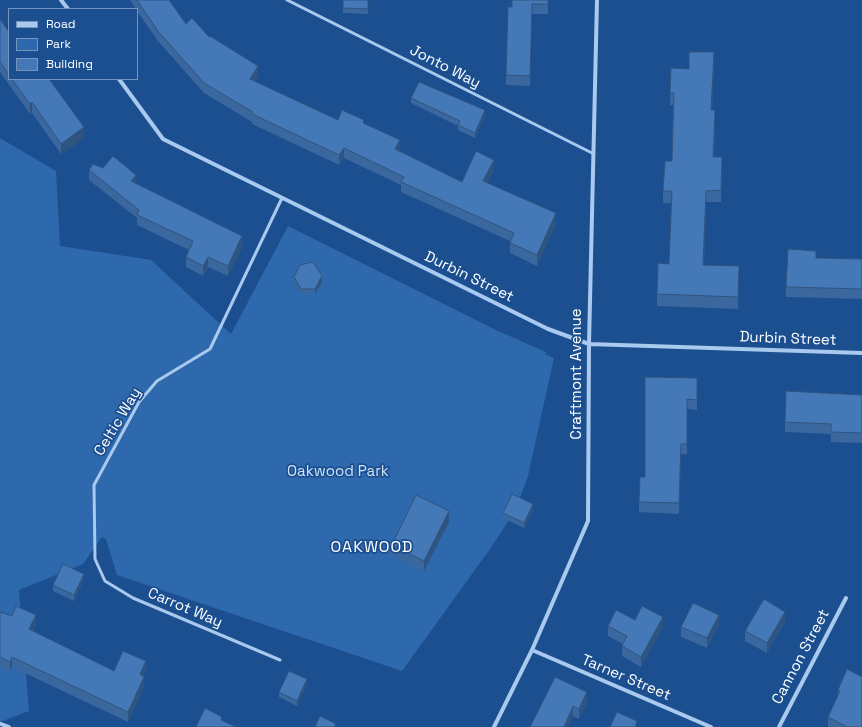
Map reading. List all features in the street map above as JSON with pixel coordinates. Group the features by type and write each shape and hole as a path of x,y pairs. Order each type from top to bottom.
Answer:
{"street":[{"path":"61,0 67,8"},
{"name":"Craftmont Avenue","path":"494,727 532,650 588,521 592,153 597,0"},
{"name":"Durbin Street","path":"120,80 162,139 548,329 589,344 862,353"},
{"name":"Cannon Street","path":"778,727 846,598"},
{"name":"Tarner Street","path":"532,650 711,727"},
{"path":"2,724 9,727"}],"lane":[{"name":"Jonto Way","path":"287,0 592,153"},
{"name":"Celtic Way","path":"95,559 94,485 139,402 157,381 210,348 282,198"},
{"name":"Carrot Way","path":"95,559 105,581 133,598 280,660"}],"green space":[{"name":"Oakwood Park","path":"0,138 56,171 60,246 151,260 231,334 288,226 496,330 546,352 545,354 554,358 528,476 515,511 490,549 402,671 117,575 106,539 102,537 83,564 19,590 29,711 0,722"}],"building":[{"path":"137,0 169,0 186,24 192,18 209,37 210,36 258,66 250,79 338,120 342,110 364,120 363,123 400,140 395,149 462,182 476,151 494,160 483,181 556,213 537,255 510,243 514,233 401,182 404,177 344,148 339,155 252,114 253,112 204,83 158,31"},
{"path":"343,0 368,0 368,9 343,8"},
{"path":"512,0 548,0 548,4 532,4 530,76 506,75 508,7 512,7"},
{"path":"0,19 8,31 8,74 0,62"},
{"path":"689,52 714,52 711,110 715,110 713,157 722,157 721,190 706,191 703,265 739,266 738,297 657,294 658,263 669,264 672,191 663,191 665,161 672,161 674,93 670,93 671,68 689,69"},
{"path":"13,80 50,80 84,127 61,144 32,102 30,104"},
{"path":"419,82 485,110 475,133 458,125 460,121 411,98"},
{"path":"113,156 136,175 131,181 242,236 228,266 208,257 203,266 186,257 193,241 137,215 139,210 89,170 93,164 103,168"},
{"path":"788,249 816,251 816,258 862,259 862,289 786,287"},
{"path":"313,262 322,276 315,289 301,289 294,277 300,265"},
{"path":"645,377 697,378 697,400 687,399 687,444 681,444 679,503 639,502 640,477 645,477"},
{"path":"786,391 862,395 862,433 831,432 831,424 785,422"},
{"path":"512,494 533,504 524,523 503,513"},
{"path":"416,495 449,511 424,561 392,545"},
{"path":"63,564 84,574 74,595 53,585"},
{"path":"764,599 785,612 767,643 745,631"},
{"path":"693,603 719,615 707,638 681,627"},
{"path":"16,606 36,615 29,629 114,671 123,651 146,661 140,674 144,677 128,712 12,657 10,662 0,657 0,612 12,616"},
{"path":"642,606 663,617 641,657 622,646 627,636 608,626 616,610 635,620"},
{"path":"847,669 862,677 862,727 847,727 828,717 840,691 838,690"},
{"path":"289,671 307,679 297,701 279,692"},
{"path":"555,677 587,692 579,709 573,706 564,727 530,727"},
{"path":"205,708 222,717 221,720 236,727 196,727"},
{"path":"617,712 637,721 635,727 610,727"},
{"path":"320,716 336,724 334,727 315,727"}],"district":[{"name":"OAKWOOD","path":"372,548"}]}
